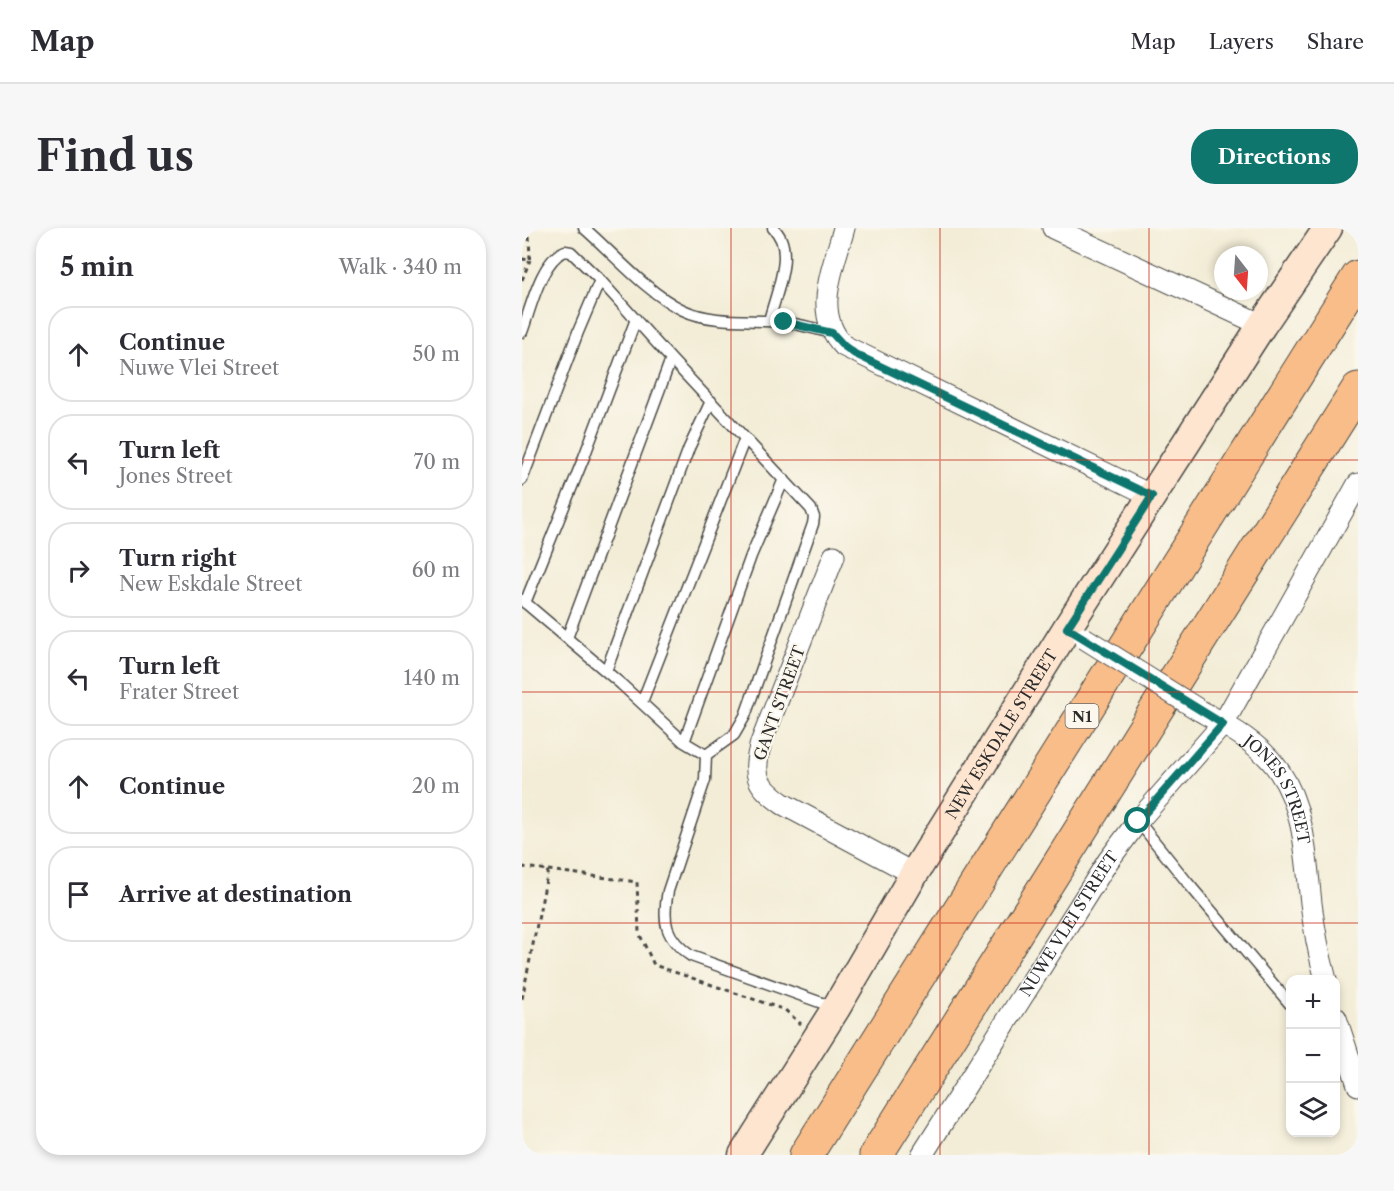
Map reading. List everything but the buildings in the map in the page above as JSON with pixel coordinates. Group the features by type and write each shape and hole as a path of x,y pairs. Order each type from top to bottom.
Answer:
{"highway":[{"name":"N1","path":"806,1155 1358,277"},
{"path":"876,1155 1358,389"}],"street":[{"path":"844,228 826,295 827,318 832,333 844,346 855,354 1152,496"},
{"path":"1053,228 1262,325"},
{"name":"NEW ESKDALE STREET","path":"743,1155 836,1008 914,874 1075,633 1152,496 1262,325 1328,228"},
{"name":"NUWE VLEI STREET","path":"922,1155 1108,861 1138,821 1223,724 1358,484"},
{"name":"GANT STREET","path":"834,556 761,743 756,760 756,775 759,783 768,793 783,804 914,874"},
{"name":"JONES STREET","path":"1075,633 1223,724 1260,750 1278,769 1293,795 1302,829 1315,935 1325,975"},
{"path":"1339,1029 1358,1085"}],"lane":[{"path":"584,228 649,287 682,310 692,314 769,321 832,333"},
{"path":"769,321 785,258 781,237 773,228"},
{"path":"522,332 547,265 555,255 568,251 600,279 813,513 813,524 745,716 734,735 706,754"},
{"path":"522,480 600,279"},
{"path":"636,319 584,458 524,602 642,702 684,742 706,754"},
{"path":"567,638 671,359"},
{"path":"606,671 689,448 711,401"},
{"path":"642,702 745,438"},
{"path":"684,742 750,556 784,479"},
{"path":"706,754 705,780 665,906 666,924 676,945 691,956 836,1008"},
{"path":"1138,821 1286,999"}],"path":[{"path":"522,280 530,260 530,234 526,228"},
{"path":"522,260 530,260"},
{"path":"522,867 638,882 639,933 654,965 784,1010 802,1026"},
{"path":"522,999 548,870"}],"route":[{"path":"784,322 832,333 855,354 1152,496 1067,628 1223,724 1138,821"}]}
